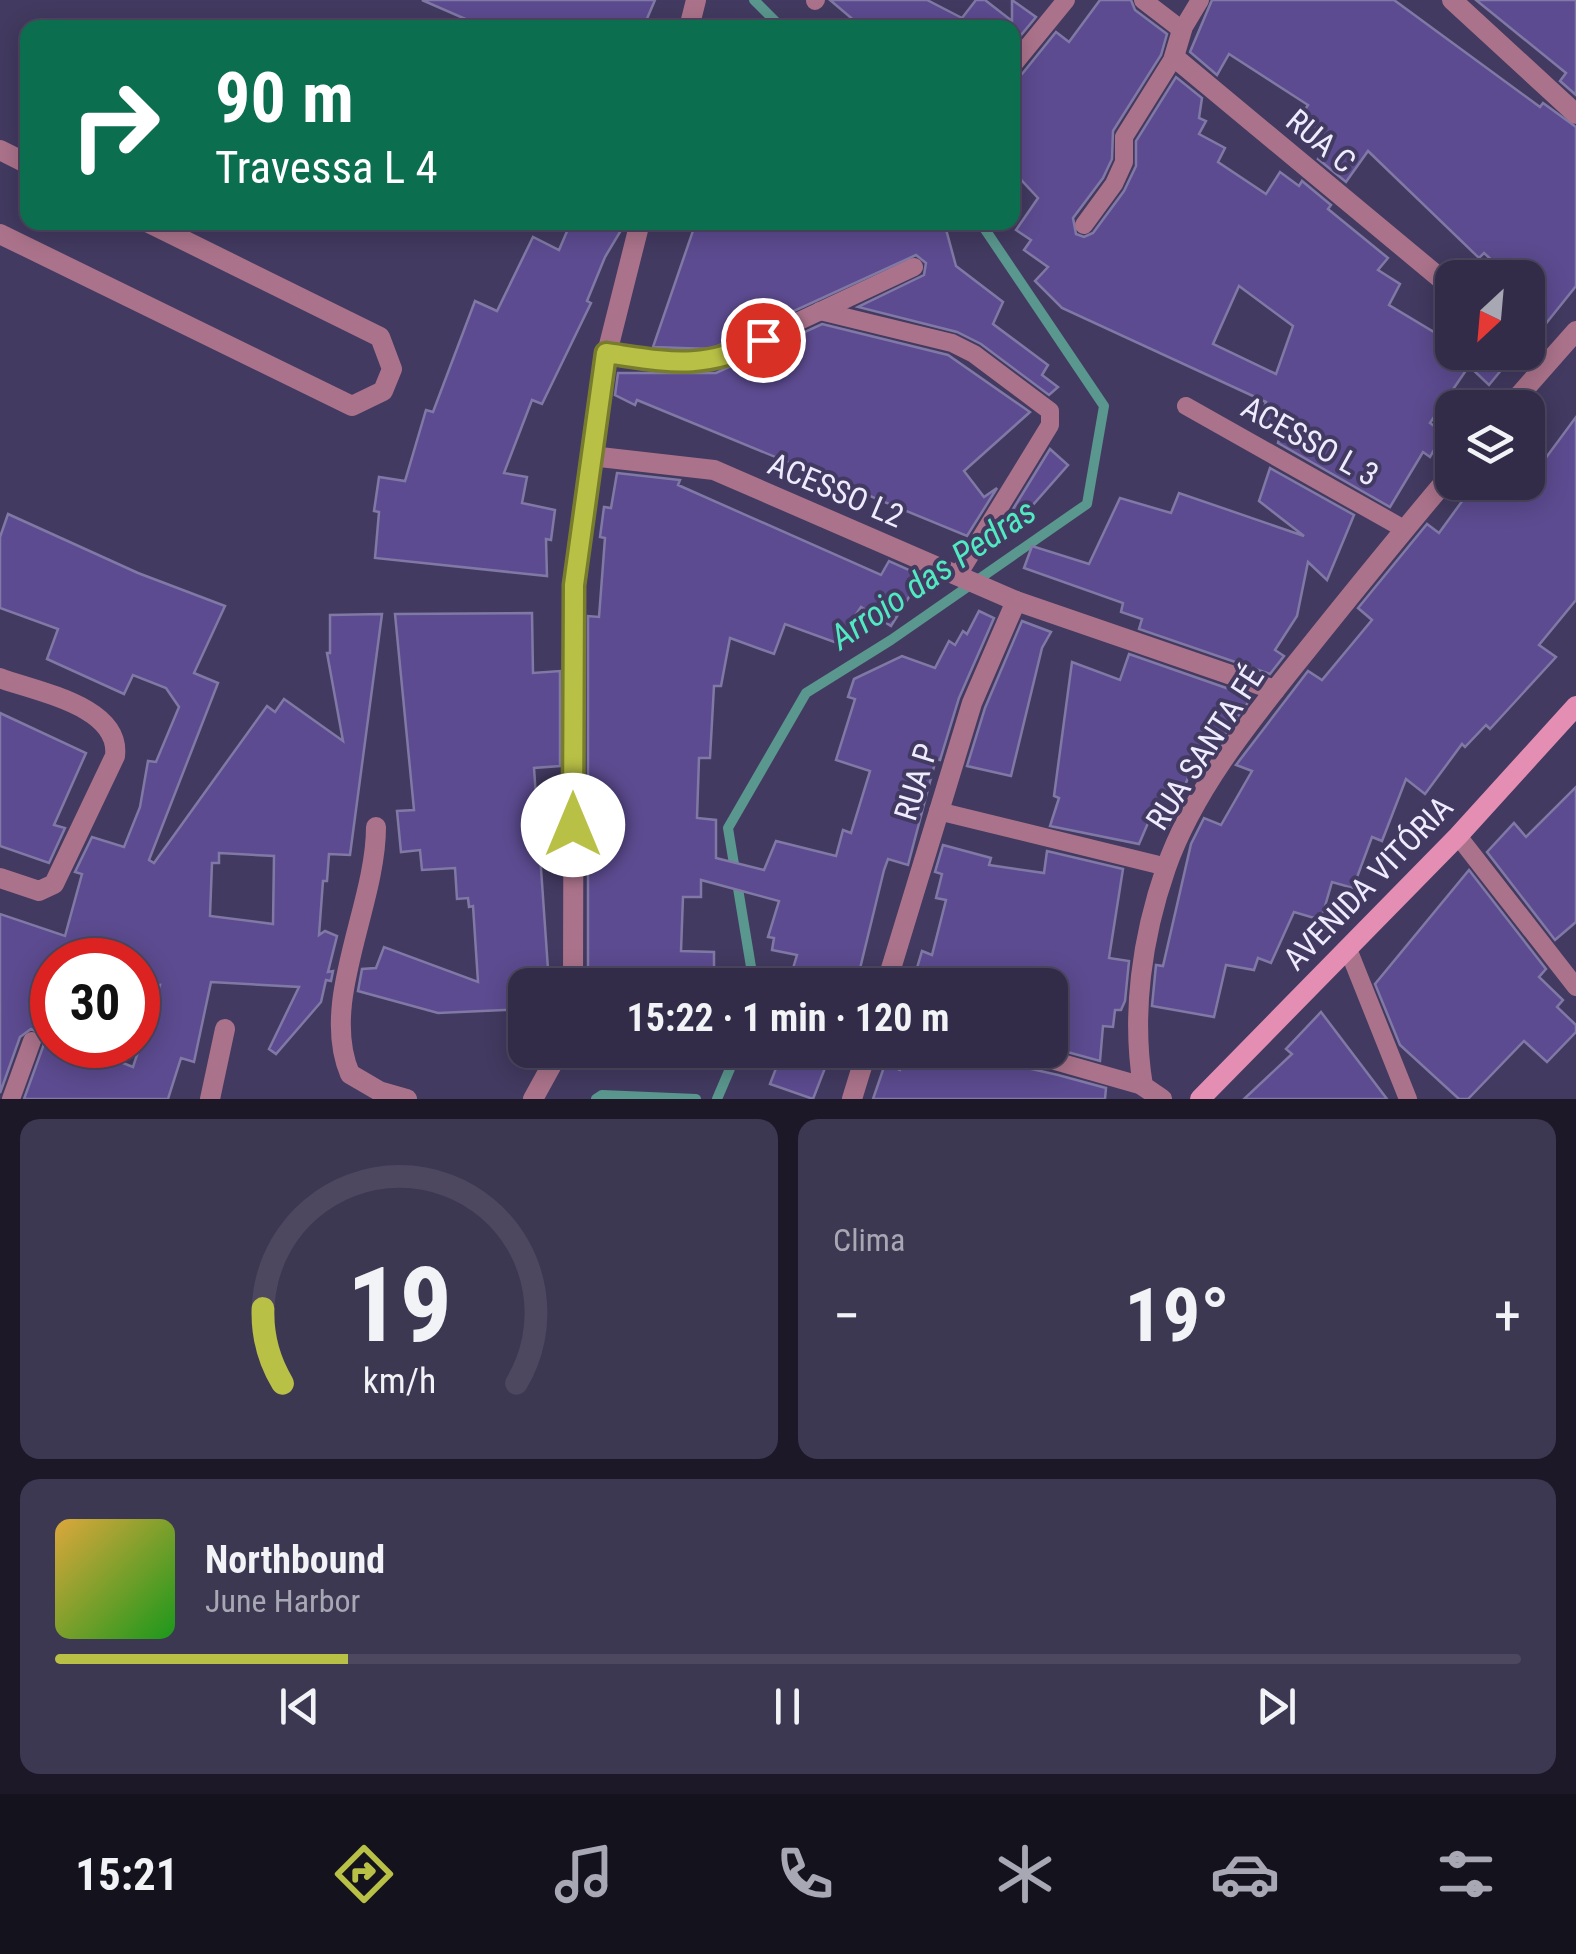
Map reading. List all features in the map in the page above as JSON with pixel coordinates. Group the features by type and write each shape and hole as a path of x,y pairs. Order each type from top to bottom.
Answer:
{"street":[{"path":"1452,0 1576,114"},
{"path":"1174,58 1182,30"},
{"name":"RUA C","path":"1174,58 1435,274"},
{"path":"0,234 352,406 383,391 392,369 380,337 163,230"},
{"path":"573,968 574,585 606,353 638,230"},
{"path":"1545,365 1576,330"},
{"path":"1523,390 1541,370"},
{"name":"ACESSO L2","path":"591,456 714,470 1016,601 1275,690"},
{"name":"RUA SANTA FÉ","path":"1143,1086 1137,1011 1146,943 1166,866 1190,817 1275,690 1435,493"},
{"name":"RUA P","path":"891,968 972,703 1016,601"},
{"path":"0,678 89,712 114,732 115,756 54,884 39,890 0,878"},
{"name":"AVENIDA VITÓRIA","path":"1200,1099 1458,836 1576,706"},
{"path":"376,828 376,865 338,1036 350,1074 380,1091 407,1099"},
{"path":"210,1099 225,1029"},
{"path":"533,1099 550,1068"},
{"path":"852,1099 861,1068"},
{"path":"1143,1086 1162,1099"}],"lane":[{"path":"1020,56 1066,0"},
{"path":"1144,0 1182,30 1200,0"},
{"path":"1084,225 1114,184 1124,162 1124,137 1174,58"},
{"path":"606,353 688,364 714,361 914,267"},
{"path":"820,311 952,343 974,354 1050,410 1050,425 958,575"},
{"name":"ACESSO L 3","path":"1186,406 1404,529"},
{"path":"938,810 1166,866"},
{"path":"1458,836 1576,987"},
{"path":"1348,949 1408,1099"},
{"path":"10,1099 30,1045"},
{"path":"1068,1065 1143,1086"}],"building":[{"path":"422,0 655,0 646,20 468,20"},
{"path":"830,0 927,0 962,18 976,0 985,0 1011,20 854,20"},
{"path":"1012,0 1036,17 1020,36 1020,20 1012,20"},
{"path":"1100,0 1131,0 1135,10 1167,34 1161,55 1113,131 1112,159 1103,178 1073,218 1076,234 1084,237 1093,233 1124,191 1136,166 1136,141 1176,77 1202,98 1199,118 1206,121 1199,134 1225,148 1218,162 1266,194 1280,172 1299,186 1302,181 1331,205 1328,209 1388,258 1378,270 1400,284 1389,305 1435,331 1435,370 1466,370 1453,390 1435,390 1435,416 1430,423 1435,427 1435,448 1430,457 1423,452 1390,507 1278,443 1282,429 1259,421 1266,402 1062,308 1035,281 1048,267 1024,250 1031,240 1016,230 1020,230 1038,198 1020,179 1022,74 1056,32 1069,42","holes":["1239,286 1293,326 1276,374 1213,344"]},
{"path":"1212,0 1394,0 1540,107 1543,103 1576,127 1576,286 1545,325 1545,260 1492,260 1484,253 1479,258 1368,151 1346,182 1318,159 1332,139 1300,117 1308,105 1229,54 1217,75 1190,52"},
{"path":"1476,0 1576,0 1576,95 1560,81 1566,73"},
{"path":"568,230 621,230 605,257 587,301 591,303 542,404 532,400 504,473 527,477 522,503 555,510 551,540 546,539 547,576 375,558 379,512 374,511 379,477 405,481 426,410 433,412 475,301 497,311 533,237 559,250"},
{"path":"693,230 946,230 956,266 1003,302 993,324 1048,365 1042,375 1058,387 1049,395 981,344 957,332 858,307 924,275 926,263 916,255 711,349 653,347"},
{"path":"822,324 948,355 1030,412 964,471 984,497 997,488 967,536 637,400 635,405 615,395 618,373 716,373"},
{"path":"1473,370 1501,370 1489,385"},
{"path":"1576,417 1576,600 1539,645 1556,657 1490,729 1486,725 1465,747 1462,744 1425,794 1406,779 1382,841 1372,837 1353,888 1332,882 1321,920 1294,912 1271,963 1258,958 1254,970 1226,965 1214,1017 1152,1006 1156,965 1163,966 1191,844 1204,818 1221,825 1252,771 1236,765 1308,671 1322,680 1372,620 1358,608 1427,524 1439,533 1463,500 1545,500 1545,459"},
{"path":"1050,449 1068,465 1010,531 1002,527"},
{"path":"1270,468 1354,515 1327,580 1308,562 1297,616 1275,650 1284,656 1270,674 1139,629 1142,619 1121,612 1123,603 1024,568 1032,546 1089,564 1120,498 1171,513 1179,493 1304,536 1259,501"},
{"path":"617,473 680,480 678,485 881,575 889,561 916,573 909,585 914,589 891,626 861,607 837,643 785,624 774,654 730,638 721,686 714,686 710,758 699,758 697,818 716,820 716,858 764,870 776,841 836,856 843,830 851,833 870,771 836,760 855,699 848,697 854,679 902,656 935,668 949,641 955,645 963,631 967,634 979,611 994,618 959,698 940,760 936,759 908,865 888,859 860,968 793,968 797,955 772,950 774,938 768,937 779,901 701,880 701,897 683,897 681,951 714,952 714,968 588,968 588,616 599,617 605,538 600,537 604,507 611,508"},
{"path":"8,514 138,573 225,606 194,673 218,683 149,860 154,863 267,706 275,712 284,699 343,741 327,653 330,615 382,614 350,855 329,854 327,881 323,881 319,935 325,931 337,936 328,972 333,971 331,981 326,980 321,1002 276,1054 269,1049 299,987 211,982 194,1062 181,1058 168,1099 24,1099 35,1068 160,1068 160,938 30,938 30,1030 20,1037 0,1093 0,914 65,936 82,874 75,872 92,837 124,847 140,807 148,761 156,762 179,707 166,688 133,675 124,694 47,659 58,629 0,608 0,537","holes":["219,853 274,856 273,924 210,916 212,863 219,863"]},
{"path":"532,613 533,673 560,671 560,766 534,768 548,968 508,968 508,1010 438,1013 358,991 362,969 376,968 384,947 478,982 473,906 469,907 468,898 457,899 455,868 422,870 420,850 401,852 397,811 414,810 395,614"},
{"path":"1022,621 1051,632 1042,648 1011,776 967,766 985,708"},
{"path":"1129,654 1252,697 1210,755 1199,751 1166,832 1148,823 1139,844 1050,826 1059,798 1054,796 1072,662 1120,680"},
{"path":"0,713 86,753 54,825 65,828 49,863 0,846"},
{"path":"1576,787 1576,922 1555,940 1487,852 1514,823 1526,837"},
{"path":"943,845 991,858 989,865 1044,873 1047,851 1123,869 1109,958 1129,961 1125,1001 1121,1010 1115,1010 1113,1027 1103,1026 1100,1061 1068,1052 1068,968 917,968 922,951 932,955 946,900 936,898 942,874 935,872"},
{"path":"1469,870 1546,969 1539,977 1563,1000 1557,1007 1576,1025 1576,1032 1547,1062 1524,1041 1468,1099 1459,1099 1400,1045 1375,984"},
{"path":"1321,1012 1387,1099 1244,1099 1292,1054 1286,1049"},
{"path":"776,1068 825,1068 813,1099 770,1084"},
{"path":"884,1068 1027,1068 1106,1088 1105,1099 873,1099"}],"waterway":[{"name":"Arroio das Pedras","path":"754,0 774,20"},
{"name":"Arroio das Pedras","path":"751,968 728,828 806,693 891,640 1087,504 1104,406 985,230"},
{"name":"Arroio das Pedras","path":"717,1099 730,1068"},
{"name":"Arroio das Pedras","path":"596,1099 602,1095 696,1099"}],"route":[{"path":"573,825 574,585 606,353 688,364 734,355 763,340"}]}
